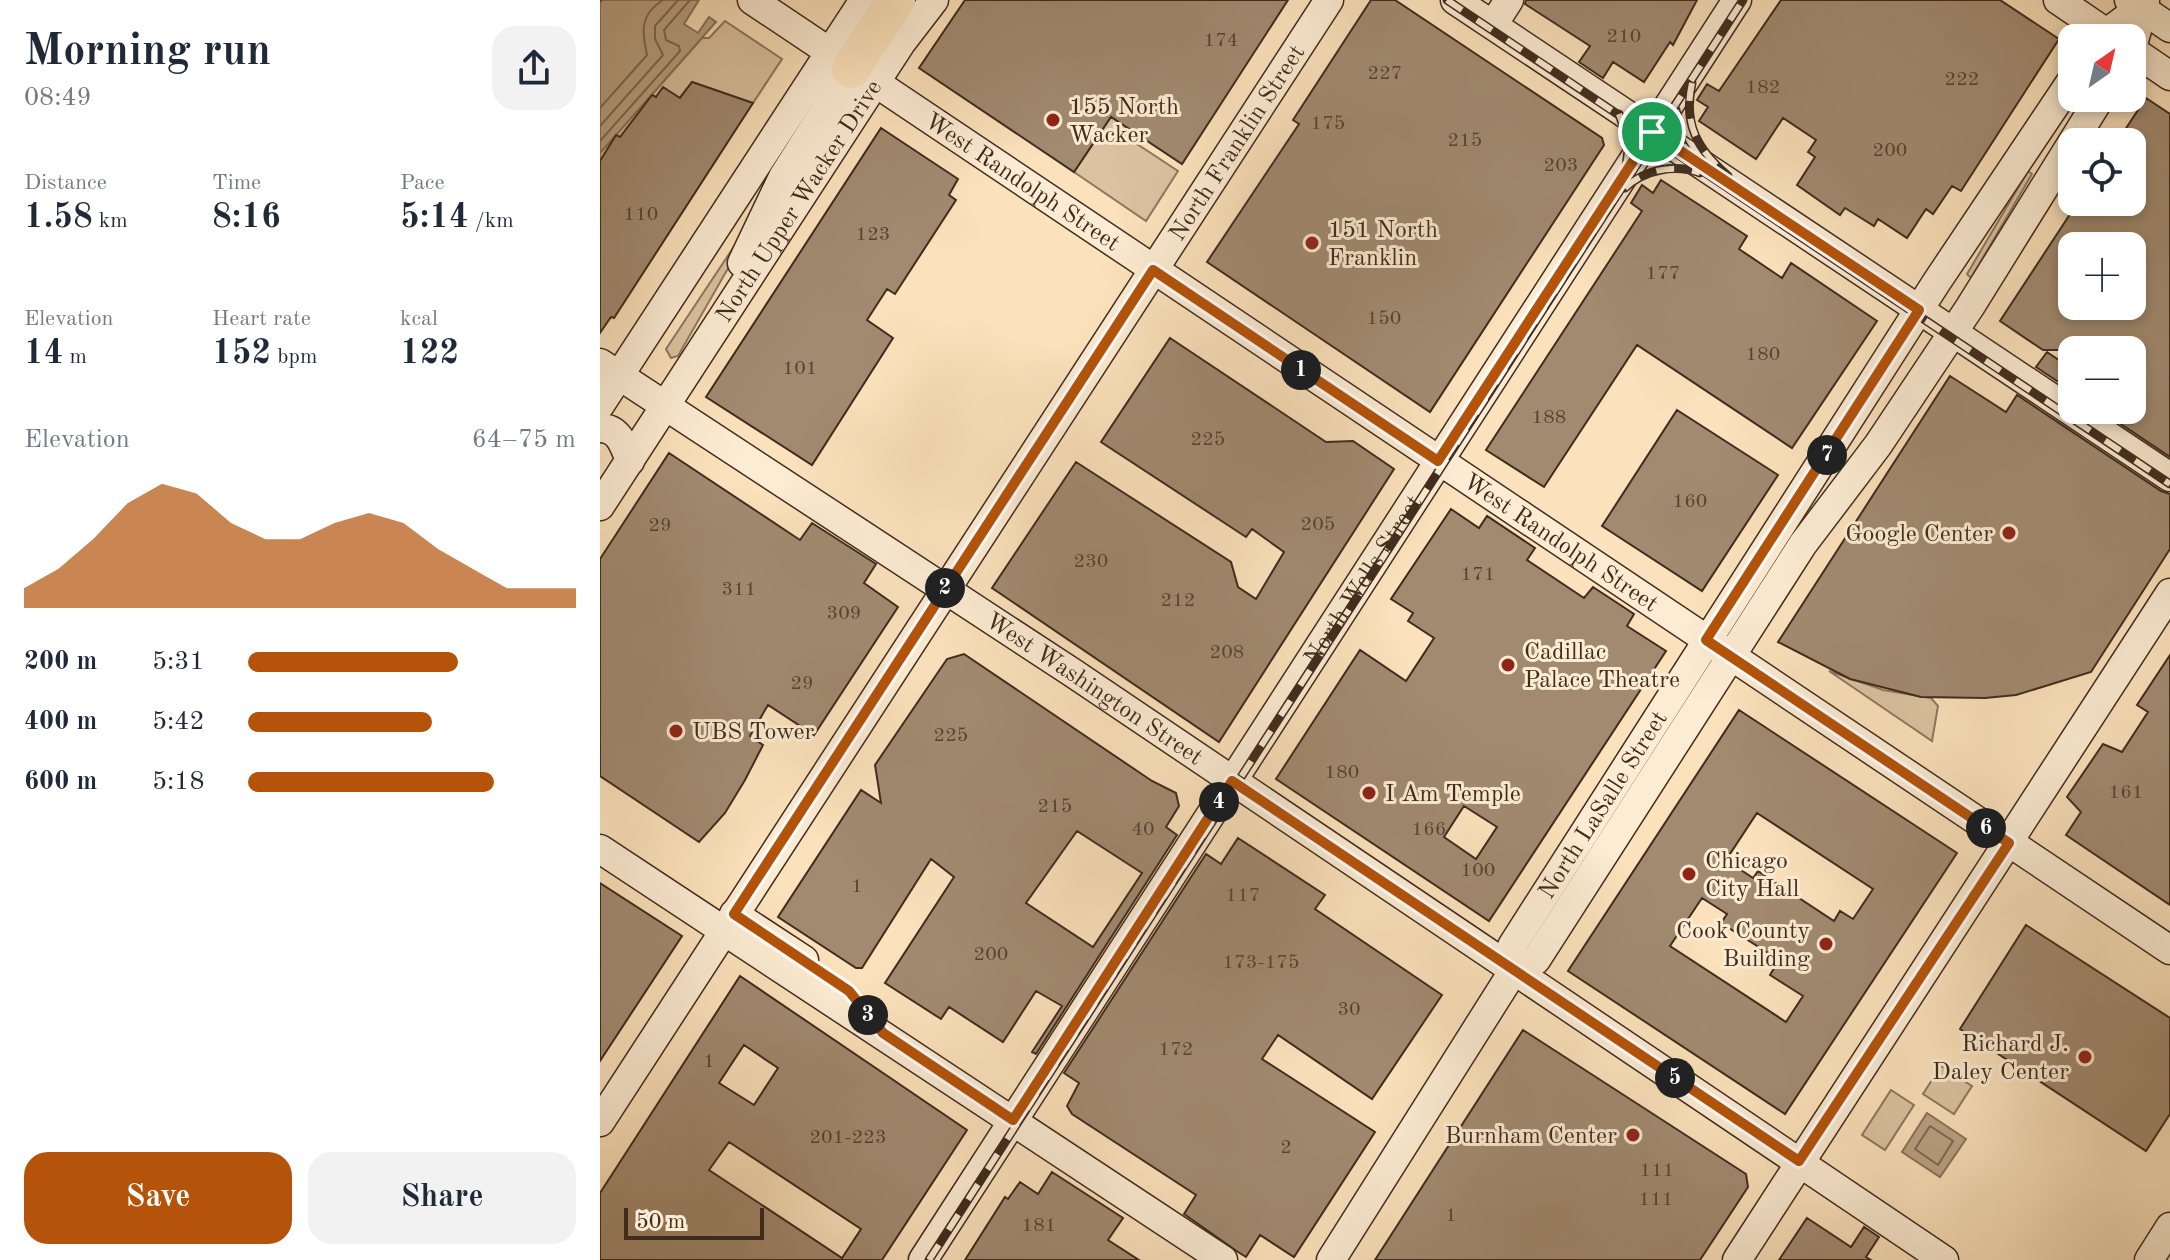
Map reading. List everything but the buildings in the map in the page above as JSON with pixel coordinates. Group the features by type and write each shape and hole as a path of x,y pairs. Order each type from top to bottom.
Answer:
{"highway":[{"path":"851,69 896,0"}],"main road":[{"name":"West Randolph Street","path":"752,0 2170,950"},
{"name":"North Upper Wacker Drive","path":"600,506 701,350 783,177 851,69 864,0"},
{"name":"North Upper Wacker Drive","path":"600,405 610,369 851,69 934,0"},
{"name":"North Franklin Street","path":"600,1122 1329,0"},
{"path":"1455,0 2170,477"},
{"path":"1493,25 1509,0"},
{"name":"North Wells Street","path":"923,1260 1737,0"},
{"path":"2058,0 2090,24"},
{"path":"2118,24 2138,3"},
{"path":"2138,3 2170,28"},
{"path":"2135,24 2138,3"},
{"path":"2146,59 2170,76"},
{"name":"North LaSalle Street","path":"1514,970 1512,946 1919,310 2058,101"},
{"name":"North LaSalle Street","path":"1331,1260 1514,970 1536,960 1803,544 1878,445 1953,332 2091,112"},
{"name":"West Washington Street","path":"610,369 1073,673 1227,789 1514,970 1652,1062 1794,1170 1944,1260"},
{"path":"600,428 606,428 621,438 630,461"},
{"path":"1737,1260 2170,593"},
{"path":"600,849 728,922 883,1033 1223,1260"},
{"path":"2149,1260 2170,1227"}],"shaded area":[{"path":"725,21 782,59 753,103 692,82 600,197 600,153 702,38 709,38"},
{"path":"1144,66 1125,136 1178,171 1146,221 1074,172"},
{"path":"2028,171 2032,174 1971,278 1967,274"},
{"path":"739,239 743,242 678,356 671,358 666,349"},
{"path":"1829,671 1883,690 1931,698 1938,706 1932,741"},
{"path":"1941,1066 1972,1086 1954,1114 1923,1094"},
{"path":"1891,1090 1914,1105 1885,1150 1862,1135"}],"water":[{"path":"600,0 699,0 684,24 698,33 709,17 716,22 600,153"},
{"path":"1927,1113 1966,1139 1940,1177 1902,1152"}],"railway":[{"path":"1447,0 2170,484"},
{"path":"929,1260 1743,0"},
{"path":"1692,83 1689,111 1695,135 1708,156 1728,176"},
{"path":"1676,110 1682,143 1694,162"},
{"path":"1619,114 1629,143 1625,175"},
{"path":"1625,188 1642,176 1661,170 1681,169 1700,173"}],"place":[{"name":"155 North Wacker","path":"1053,120"},
{"name":"151 North Franklin","path":"1312,243"},
{"name":"Google Center","path":"2009,533"},
{"name":"Cadillac Palace Theatre","path":"1508,665"},
{"name":"UBS Tower","path":"676,731"},
{"name":"I Am Temple","path":"1369,793"},
{"name":"Chicago City Hall","path":"1689,874"},
{"name":"Cook County Building","path":"1826,944"},
{"name":"Richard J. Daley Center","path":"2085,1057"},
{"name":"Burnham Center","path":"1633,1135"}],"route":[{"path":"1652,132 1919,310 1706,640 2009,843 1799,1161 1232,781 1013,1120 883,1033 849,991 734,914 1153,270 1438,461 1652,132"}]}
